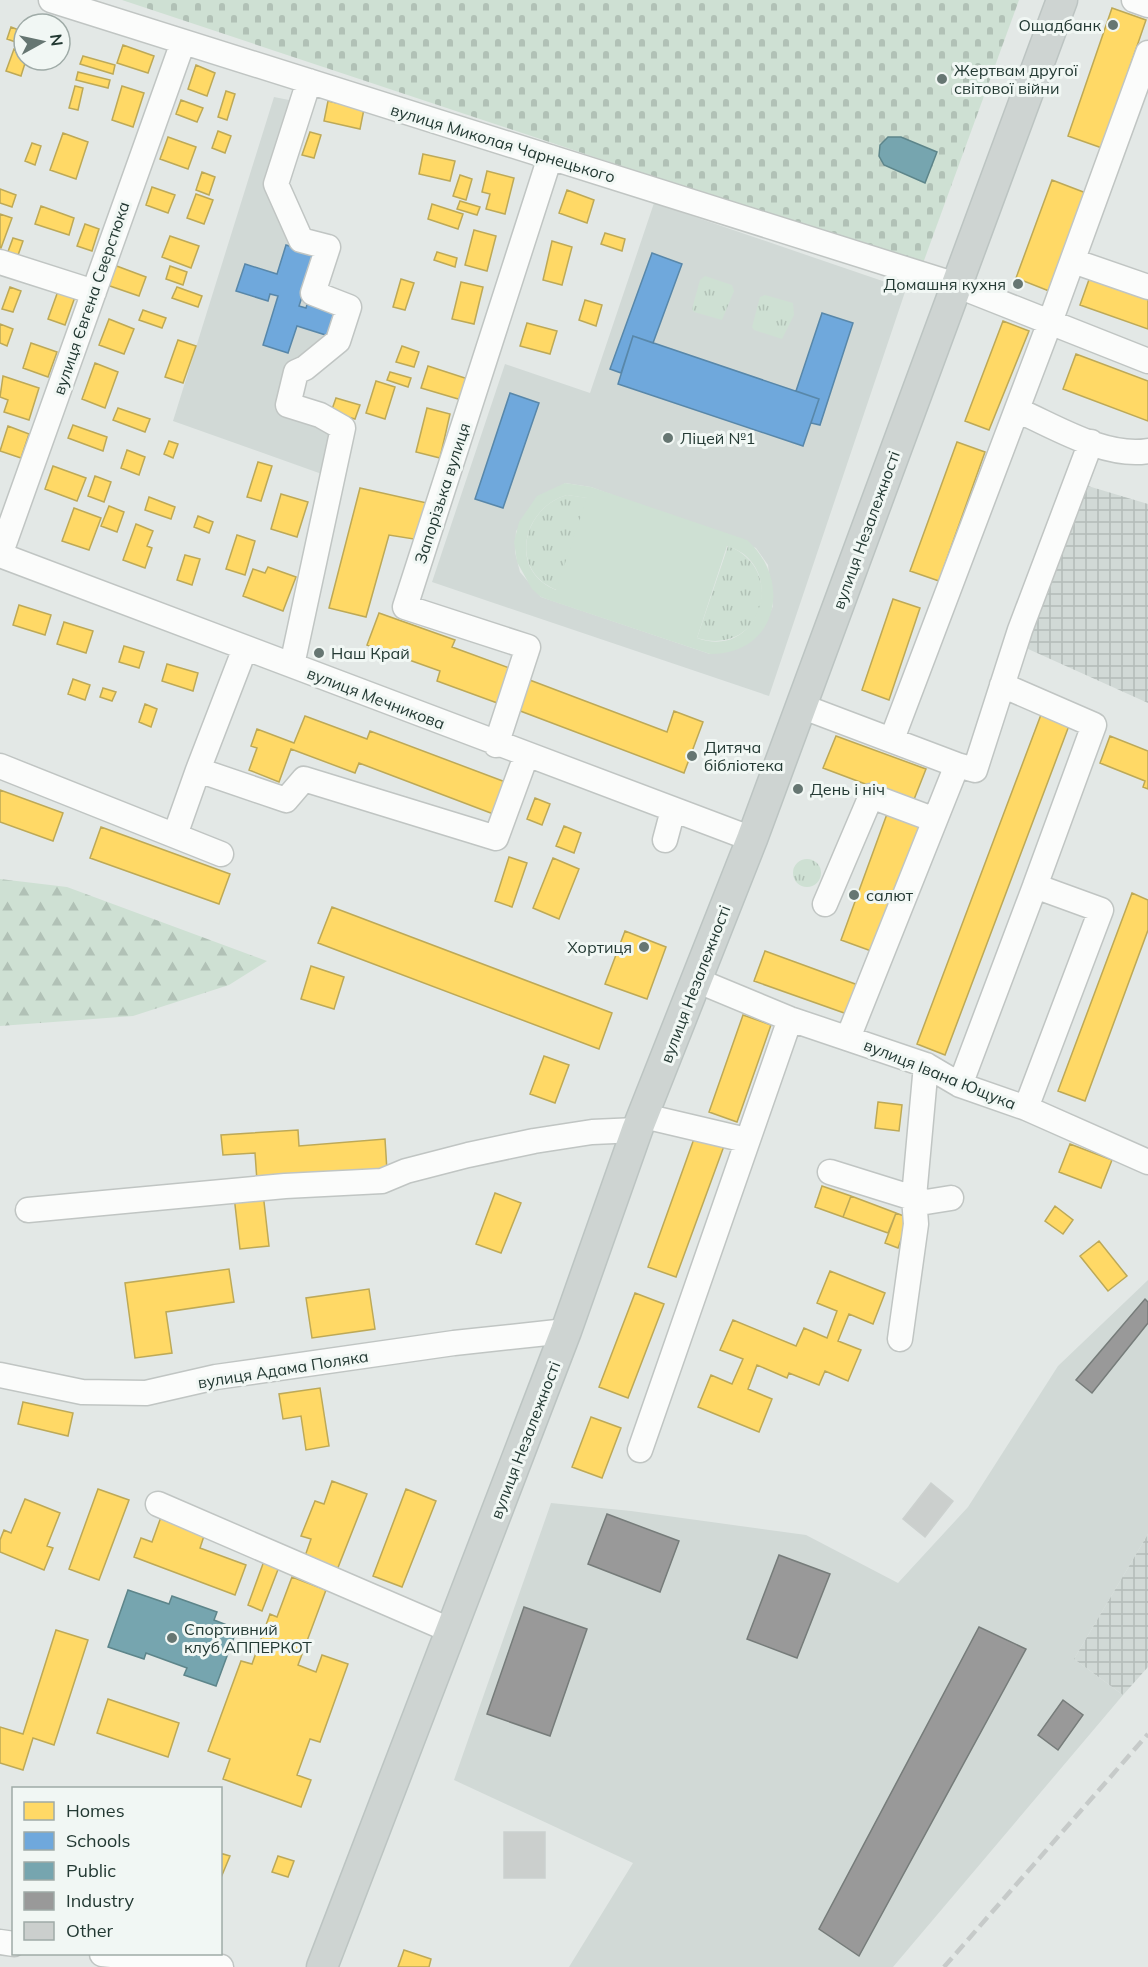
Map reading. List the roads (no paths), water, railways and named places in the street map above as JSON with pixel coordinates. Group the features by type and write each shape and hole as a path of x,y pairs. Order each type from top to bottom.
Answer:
{"main road":[{"name":"вулиця Незалежності","path":"322,1967 566,1330 640,1123 752,839 1062,0"}],"street":[{"name":"вулиця Миколая Чарнецького","path":"51,0 956,285 1148,361"},
{"path":"1134,0 1148,5"},
{"name":"вулиця Євгена Сверстюка","path":"0,555 183,42"},
{"path":"892,739 1073,261 1148,53"},
{"path":"292,665 343,428 320,415 288,405 296,372 305,368 338,341 349,307 313,293 328,247 301,240 276,184 309,81"},
{"name":"Запорізька вулиця","path":"496,745 528,647 405,607 550,157"},
{"path":"1073,261 1148,287"},
{"path":"0,262 94,292"},
{"path":"1017,410 1091,442 1132,453 1148,451"},
{"path":"801,706 975,770 1020,630 1091,442"},
{"name":"вулиця Мечникова","path":"0,555 496,745 752,839"},
{"path":"175,835 245,648"},
{"path":"960,1085 1094,725 1002,685"},
{"path":"198,770 286,800 304,779 496,838 526,756"},
{"path":"848,1038 957,765"},
{"path":"0,766 221,854"},
{"path":"825,904 871,796 935,820"},
{"path":"665,840 673,810"},
{"path":"1026,1108 1101,910 1035,886"},
{"name":"вулиця Івана Ющука","path":"696,980 790,1019 927,1065 960,1085 1026,1108 1148,1162"},
{"path":"640,1450 790,1019"},
{"path":"900,1339 916,1224 914,1197 927,1065"},
{"path":"28,1210 285,1186 382,1181 406,1171 468,1155 640,1123 746,1140"},
{"path":"830,1172 926,1202 951,1198"},
{"name":"вулиця Адама Поляка","path":"0,1375 82,1392 146,1393 216,1377 454,1343 566,1330"},
{"path":"158,1504 452,1631"},
{"path":"110,1955 136,1962 221,1967"}],"railway":[{"path":"944,1967 1148,1734"}],"place":[{"name":"Ощадбанк","path":"1113,25"},
{"name":"Жертвам другої світової війни","path":"942,79"},
{"name":"Домашня кухня","path":"1018,284"},
{"name":"Ліцей №1","path":"668,438"},
{"name":"Наш Край","path":"319,653"},
{"name":"Дитяча бібліотека","path":"692,756"},
{"name":"День і ніч","path":"798,789"},
{"name":"салют","path":"854,895"},
{"name":"Хортиця","path":"644,947"},
{"name":"Спортивний клуб АППЕРКОТ","path":"172,1638"}]}
